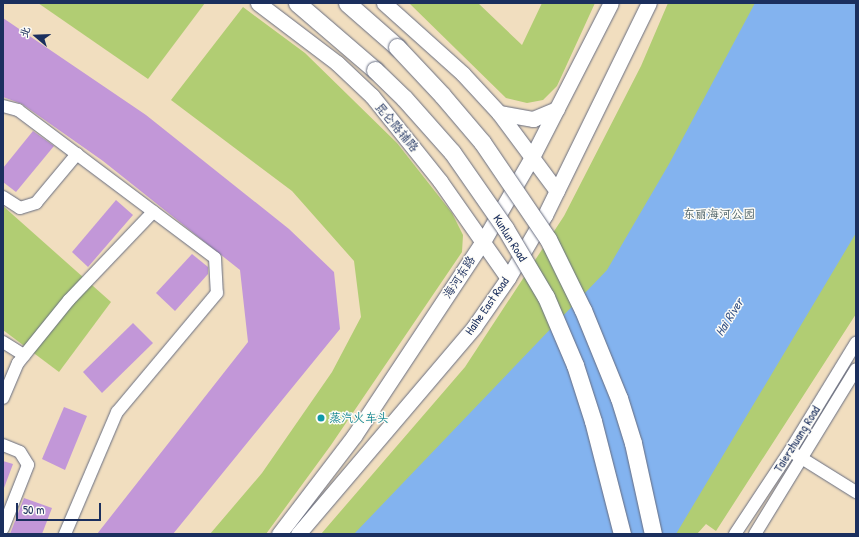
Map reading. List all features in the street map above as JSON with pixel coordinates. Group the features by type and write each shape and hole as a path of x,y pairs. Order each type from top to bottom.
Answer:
{"highway":[{"name":"Kunlun Road","path":"297,3 375,70 404,98 452,152 505,228 546,297 575,364 589,407 622,534"},
{"path":"347,3 397,47 442,95 482,142 548,239 583,310 619,398 633,443 653,534"}],"main road":[{"name":"昆仑路辅路","path":"258,3 337,63 372,96 402,131 471,224 484,239"},
{"path":"384,3 463,74 499,112 557,191"},
{"name":"海河东路","path":"279,534 354,436 484,239 530,154 557,109 611,3"},
{"name":"Haihe East Road","path":"298,534 474,327 508,278 545,215 649,3"},
{"path":"499,112 533,119 557,109"},
{"path":"530,154 548,190 545,215"},
{"path":"465,269 473,244 471,224"},
{"path":"484,239 506,258 513,259 522,253"},
{"path":"484,239 508,278"}],"street":[{"path":"3,106 18,110 215,258 216,293 117,412 65,534"},
{"path":"3,197 20,208 36,203 77,154"},
{"path":"3,398 18,363 24,355 69,300 153,212"},
{"path":"3,342 24,355"},
{"name":"Taierzhuang Road","path":"735,534 790,451 856,343"},
{"name":"Taierzhuang Road","path":"755,534 856,368"},
{"path":"3,444 20,452 28,465 3,528"},
{"path":"790,451 856,492"}],"green space":[{"path":"38,3 205,3 148,79"},
{"path":"409,3 478,3 522,45 542,3 595,3 557,86 543,100 527,103 506,98"},
{"name":"东丽海河公园","path":"668,3 856,3 856,314 716,531 706,524 697,534 321,534 465,367 564,216 641,66"},
{"path":"243,7 305,53 397,143 452,213 463,235 462,252 331,445 266,534 210,534 262,473 332,372 361,317 354,261 292,191 171,100"},
{"path":"3,206 111,302 59,372 3,330"}],"water":[{"name":"东丽海河公园","path":"755,3 856,3 856,233 676,534 354,534 607,270 669,164"}],"building":[{"path":"3,18 146,115 289,229 334,272 340,329 173,534 97,534 248,342 240,270 103,161 22,104 3,97"},
{"path":"33,131 54,146 16,192 3,182 3,168"},
{"path":"116,200 133,215 88,267 72,252"},
{"path":"192,254 208,267 208,274 175,311 156,293"},
{"path":"133,323 153,343 102,393 83,372"},
{"path":"64,407 87,416 65,470 42,459"},
{"path":"3,461 13,464 4,488 3,487"},
{"path":"24,498 52,508 42,534 10,534"}],"place":[{"name":"蒸汽火车头","path":"321,418"}],"water label":[{"name":"Hai River","path":"729,317"}]}
